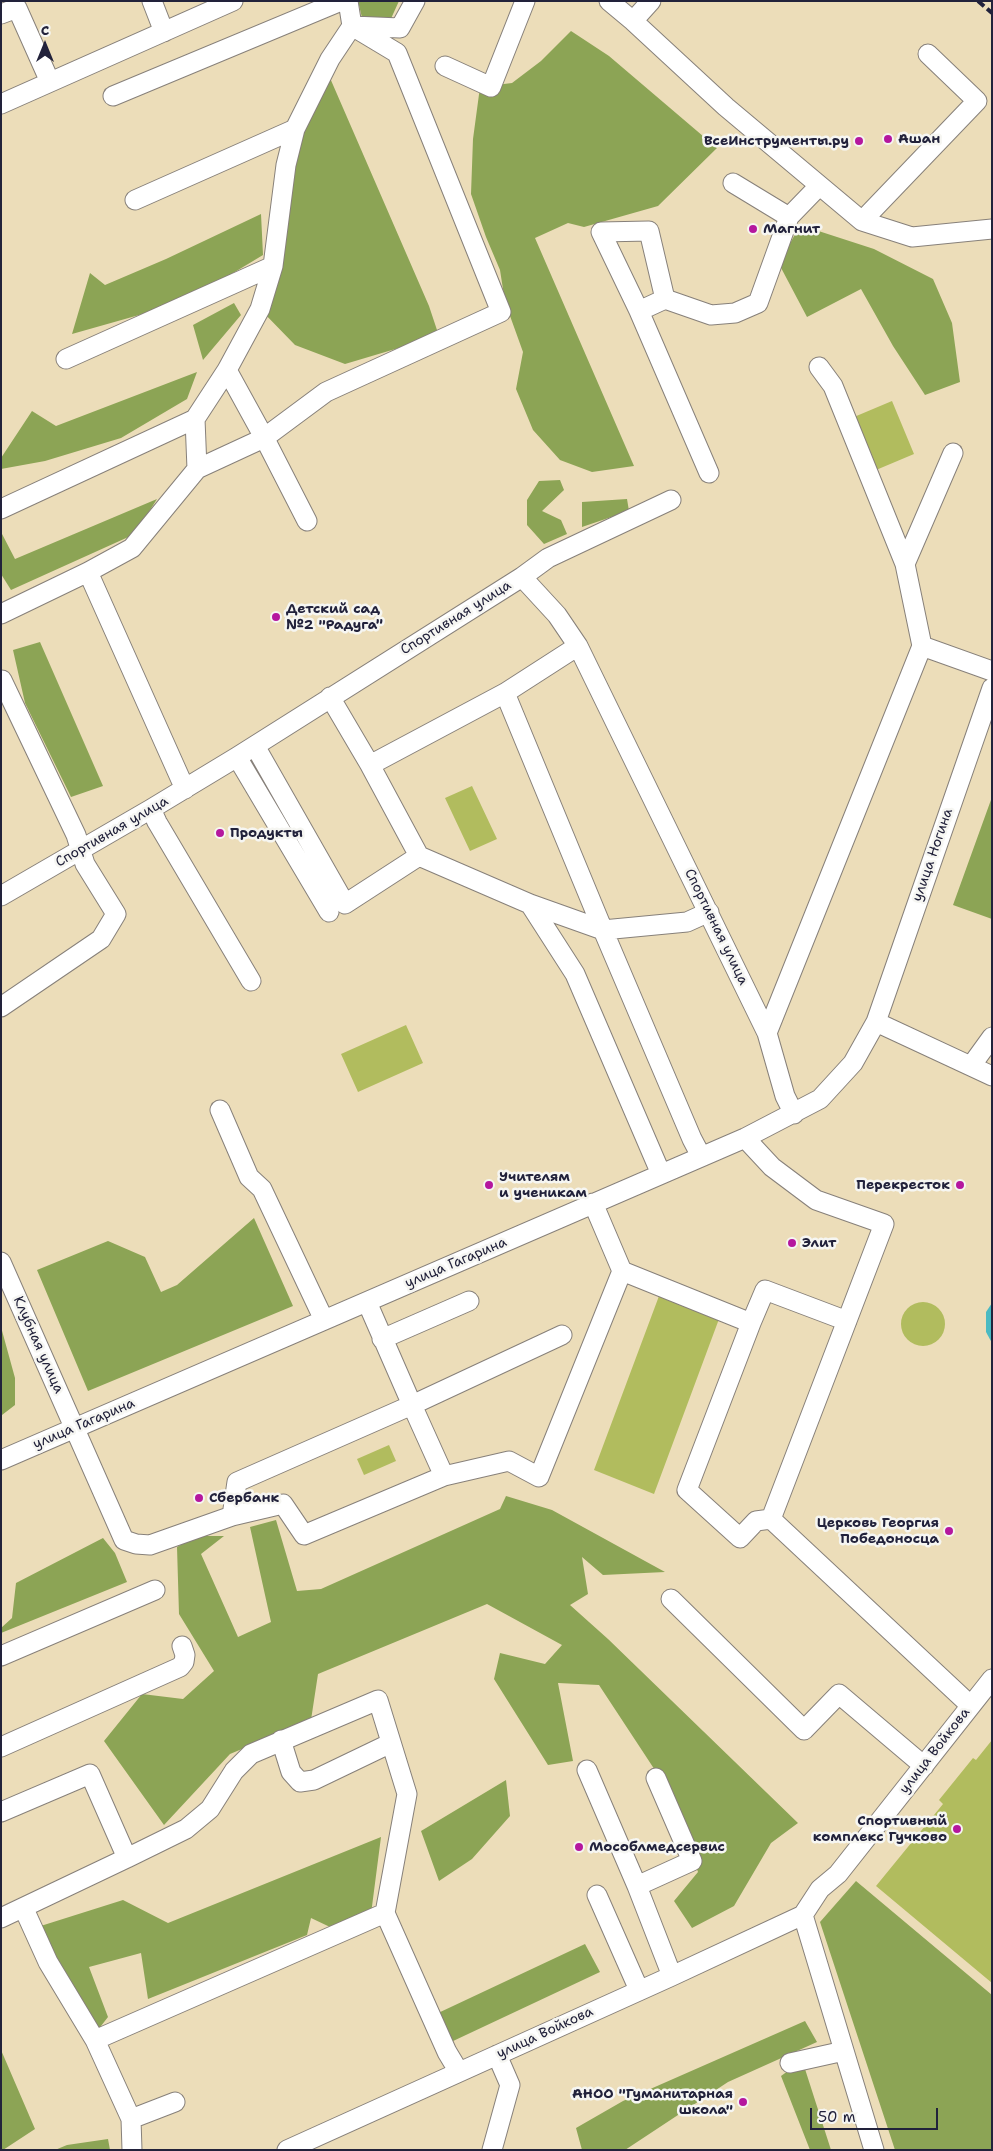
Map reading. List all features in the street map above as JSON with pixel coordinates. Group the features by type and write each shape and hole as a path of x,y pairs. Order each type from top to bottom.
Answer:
{"street":[{"path":"152,1 164,32"},
{"path":"1,104 233,1"},
{"path":"113,96 341,1"},
{"path":"1,509 195,419 227,370 260,309 273,266 286,165 294,129 330,58 352,26 348,1"},
{"path":"352,26 400,28 415,1"},
{"path":"445,66 492,87 525,1"},
{"path":"609,1 726,107 862,222 912,237 988,228"},
{"path":"633,21 651,1"},
{"path":"1,14 17,8 50,82"},
{"path":"3,608 88,572 132,548 197,469 264,438 326,392 501,312 397,52 352,26"},
{"path":"862,222 934,155 984,100 928,54"},
{"path":"135,200 294,129"},
{"path":"734,183 789,218"},
{"path":"639,311 665,299 711,316 735,313 758,303 789,218 819,186"},
{"path":"665,299 649,231 601,232 639,311 709,473"},
{"path":"66,359 273,266"},
{"path":"768,1033 922,646 905,564 833,386 818,367"},
{"path":"227,370 307,521"},
{"path":"195,419 197,469"},
{"path":"905,564 953,453"},
{"path":"522,577 548,558 671,500"},
{"path":"88,572 184,789"},
{"name":"Спортивная улица","path":"1,896 255,746 522,577 557,615 578,646 768,1033 785,1096 794,1114"},
{"path":"370,765 505,693 578,646"},
{"path":"922,646 992,671"},
{"path":"1,1007 101,939 116,914 84,864 76,835 2,680"},
{"name":"улица Ногина","path":"876,1022 992,688"},
{"path":"505,693 603,930 692,1139 702,1156"},
{"path":"330,697 370,765 419,856 530,904 603,930 687,922 709,912"},
{"path":"255,746 345,904 419,856"},
{"path":"237,757 329,912"},
{"path":"151,809 251,981"},
{"path":"530,904 575,974 661,1174"},
{"path":"876,1022 893,1032 992,1076"},
{"name":"улица Гагарина","path":"1,1460 745,1138 794,1114 820,1099 854,1063 876,1022"},
{"path":"971,1066 992,1037"},
{"path":"220,1110 249,1177 262,1189 324,1320"},
{"path":"745,1138 772,1167 816,1200 884,1224 771,1519"},
{"path":"593,1203 622,1270 751,1323"},
{"name":"Клубная улица","path":"1,1262 124,1540 136,1544 150,1544 232,1516"},
{"path":"562,1336 237,1482 232,1516 282,1504 304,1535 444,1476 509,1460 539,1477 622,1270"},
{"path":"771,1519 756,1521 740,1538 686,1490 765,1290 847,1321"},
{"path":"382,1339 469,1301"},
{"path":"367,1302 444,1476"},
{"path":"771,1519 970,1705"},
{"path":"1,1656 155,1590"},
{"path":"670,1599 804,1730 839,1694 924,1766"},
{"path":"1,1747 180,1667 184,1662 185,1655 182,1646"},
{"name":"улица Войкова","path":"287,2150 314,2144 459,2072 802,1915 820,1889 838,1874 992,1679"},
{"path":"1,1918 24,1909 186,1828 210,1809 234,1771 251,1754 378,1700 407,1794 385,1913 447,2052 459,2072"},
{"path":"281,1740 291,1772 300,1782 314,1780 391,1742"},
{"path":"587,1770 637,1886 672,1976"},
{"path":"1,1812 90,1774 127,1858"},
{"path":"637,1886 692,1861 656,1778"},
{"path":"597,1895 639,1990"},
{"path":"24,1909 48,1962 95,2040 131,2119 132,2150"},
{"path":"95,2040 385,1913"},
{"path":"802,1915 874,2150"},
{"path":"790,2063 844,2051"},
{"path":"492,2150 510,2085 497,2055"},
{"path":"131,2119 175,2102"}],"green space":[{"path":"358,1 399,1 389,23 363,22"},
{"path":"571,31 609,56 717,148 658,206 584,227 568,223 535,238 634,466 592,472 560,460 533,430 516,389 523,352 505,302 500,270 471,194 473,139 480,87 512,83 541,61"},
{"path":"330,78 429,306 439,336 345,364 295,345 260,309 286,165"},
{"path":"261,214 263,255 185,302 72,334 90,273 105,285 166,259"},
{"path":"800,225 874,249 933,279 952,323 960,382 925,395 893,346 861,289 807,317 779,264"},
{"path":"234,303 241,315 203,360 193,325"},
{"path":"197,372 187,399 121,438 45,461 1,469 1,458 32,411 56,426"},
{"path":"892,401 914,454 876,470 854,417"},
{"path":"560,480 564,490 542,511 561,520 567,534 544,544 527,525 527,500 539,481"},
{"path":"157,499 135,534 11,590 1,574 1,532 15,559"},
{"path":"627,499 629,511 582,527 582,502"},
{"path":"40,642 103,786 71,797 25,703 13,650"},
{"path":"472,786 497,839 470,851 445,798"},
{"path":"992,797 992,919 953,905"},
{"path":"406,1025 423,1063 358,1092 341,1054"},
{"path":"254,1218 293,1306 88,1391 37,1270 108,1241 145,1257 161,1292 177,1285"},
{"path":"659,1296 719,1319 654,1494 594,1470"},
{"path":"919,1302 927,1302 939,1308 945,1324 939,1340 927,1346 919,1346 907,1340 901,1328 901,1320 907,1308"},
{"path":"1,1327 15,1378 15,1405 2,1415 1,1421"},
{"path":"389,1445 396,1461 364,1475 357,1459"},
{"path":"506,1496 552,1510 665,1572 603,1575 582,1557 588,1594 570,1605 608,1639 798,1823 771,1843 734,1906 692,1928 674,1901 698,1872 670,1793 599,1685 558,1683 573,1761 548,1765 494,1679 500,1653 545,1664 562,1645 487,1604 318,1674 311,1720 230,1754 164,1825 104,1741 142,1694 183,1699 214,1671 179,1614 177,1547 197,1536 224,1536 201,1554 238,1637 271,1622 250,1527 276,1520 297,1591 321,1589 500,1509"},
{"path":"103,1538 115,1553 127,1582 1,1633 1,1628 12,1618 16,1583"},
{"name":"Спортивный комплекс Гучково","path":"992,1740 992,1983 876,1886 943,1804 939,1800 973,1758 976,1760"},
{"path":"506,1780 510,1816 472,1859 439,1881 421,1831"},
{"path":"381,1837 371,1914 330,1927 311,1918 307,1935 148,1999 141,1953 89,1967 108,2017 94,2035 28,1930 123,1900 168,1923"},
{"path":"856,1881 992,1995 992,2150 895,2150 820,1922"},
{"path":"585,1944 600,1972 451,2042 436,2014"},
{"path":"805,2021 817,2042 728,2082 625,2150 582,2150 576,2128 623,2101"},
{"path":"1,2050 35,2129 3,2150 1,2150"},
{"path":"792,2068 805,2069 831,2150 810,2150 781,2076"},
{"path":"108,2139 110,2150 55,2150 67,2145"}],"water":[{"path":"992,1303 992,1343 986,1332 986,1312"}],"railway":[{"path":"978,1 992,13"}],"place":[{"name":"Ашан","path":"888,139"},
{"name":"ВсеИнструменты.ру","path":"859,141"},
{"name":"Магнит","path":"753,229"},
{"name":"Детский сад №2 \"Радуга\"","path":"276,617"},
{"name":"Продукты","path":"220,833"},
{"name":"Учителям и ученикам","path":"489,1185"},
{"name":"Перекресток","path":"960,1185"},
{"name":"Элит","path":"792,1243"},
{"name":"Сбербанк","path":"199,1498"},
{"name":"Церковь Георгия Победоносца","path":"949,1531"},
{"name":"Спортивный комплекс Гучково","path":"957,1829"},
{"name":"Мособлмедсервис","path":"579,1847"},
{"name":"АНОО \"Гуманитарная школа\"","path":"743,2102"}]}
